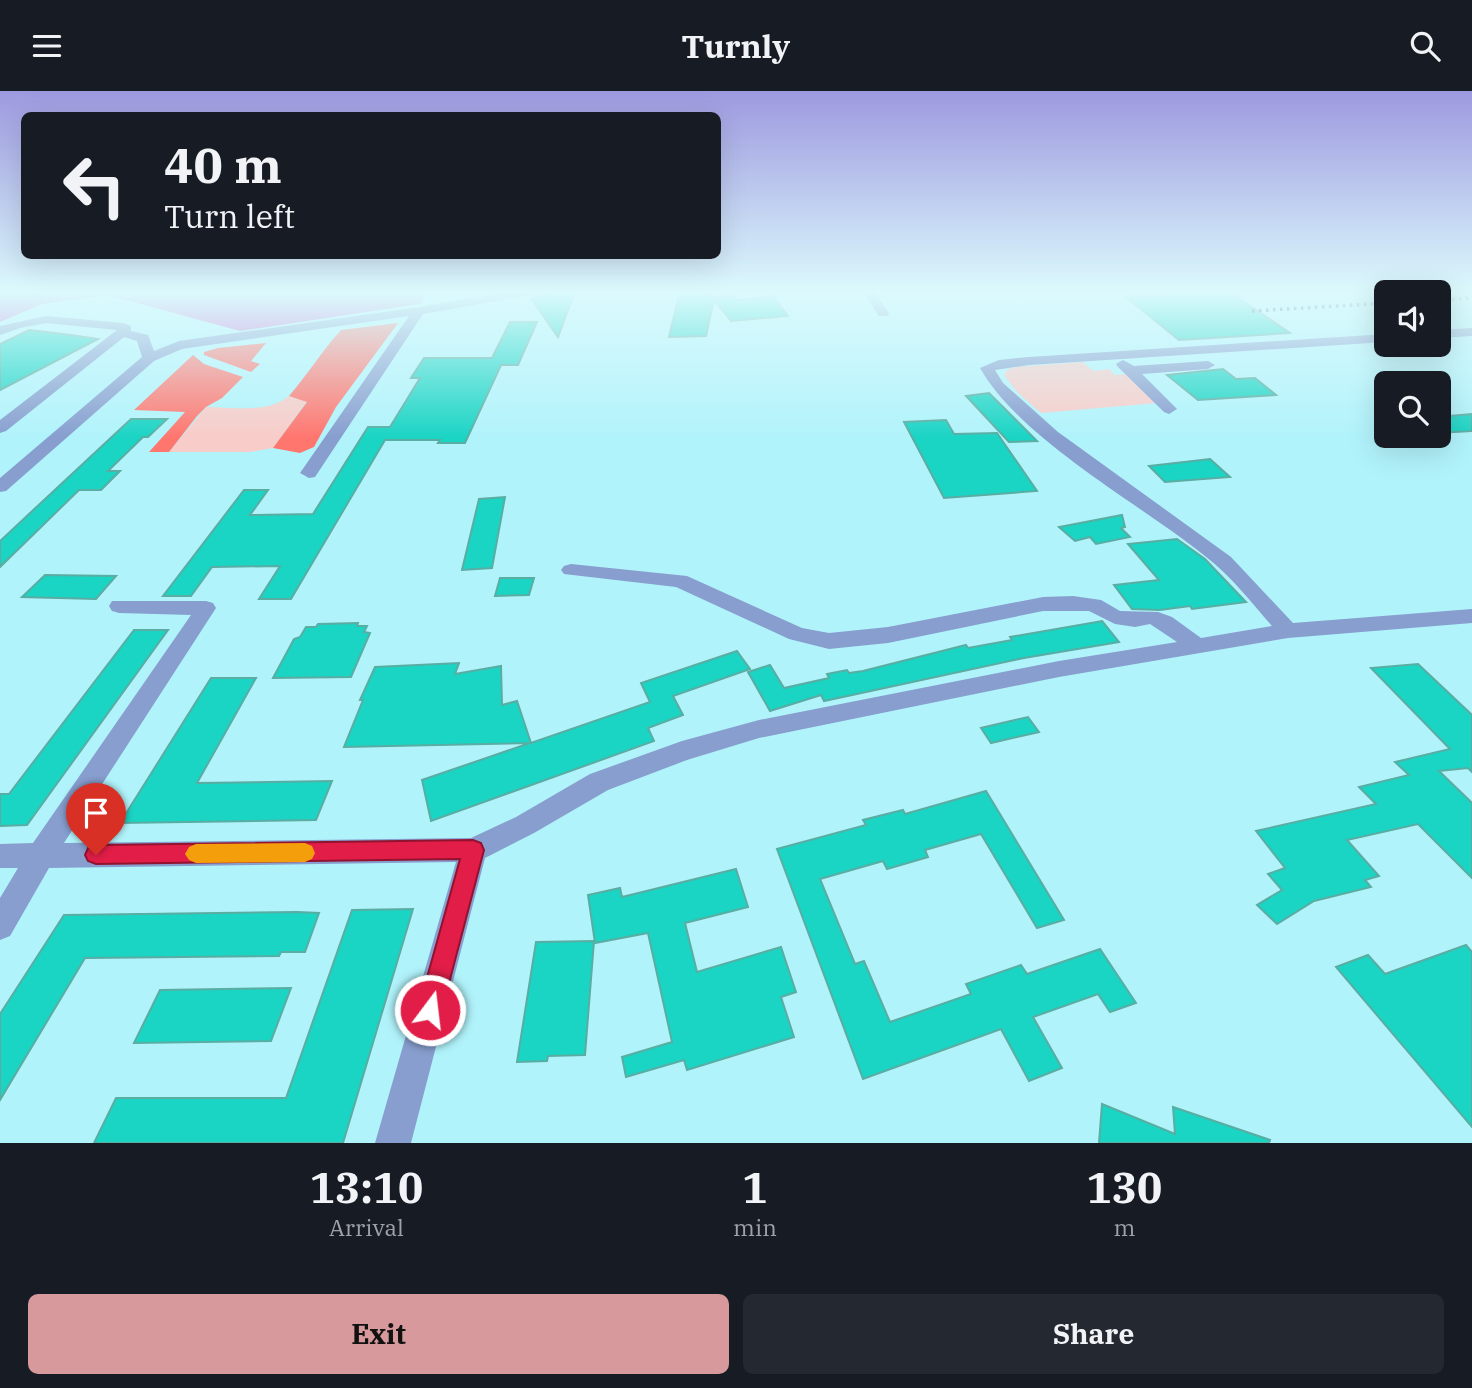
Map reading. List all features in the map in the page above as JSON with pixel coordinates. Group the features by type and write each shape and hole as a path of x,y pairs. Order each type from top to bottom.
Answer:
{"street":[{"path":"0,428 113,340"},
{"path":"144,340 149,358"},
{"path":"0,487 149,358 179,345 208,340"},
{"path":"309,473 399,340"},
{"path":"1288,631 1215,554 1075,453 1001,391 987,369 999,364 1354,340"},
{"path":"1114,356 1169,409"},
{"path":"1130,370 1208,365"},
{"path":"571,570 680,581 797,634 829,641 888,635 1042,604 1073,603 1094,605 1115,617 1135,620 1151,617 1165,622 1197,646"},
{"path":"0,926 41,855 206,608 119,606"},
{"path":"0,856 473,850 525,825 599,782 682,751 759,729 1059,669 1288,631 1472,616"},
{"path":"393,1143 473,850"}],"shaded area":[{"path":"333,340 385,340 336,407 314,447 300,453 273,448 307,402 289,396"},
{"path":"266,343 251,361 260,364 251,372 204,355 204,352 218,348"},
{"path":"193,355 204,364 243,377 222,398 197,416 169,452 149,452 185,412 134,410"},
{"path":"1083,362 1093,371 1109,369 1115,375 1126,374 1157,403 1041,413 1017,392 1004,375 1007,370 1015,367"},
{"path":"289,396 307,401 273,448 250,452 169,452 206,407 260,407 280,402"}],"building":[{"path":"8,340 96,340 0,390 0,344"},
{"path":"501,340 529,340 518,365 501,365 465,443 385,440 291,599 259,599 280,566 212,567 191,596 163,596 244,490 268,490 250,515 313,514 368,427 390,427 420,378 411,378 424,358 492,358"},
{"path":"1223,369 1236,379 1255,378 1276,395 1198,400 1167,375"},
{"path":"989,393 1037,441 1009,442 966,396"},
{"path":"1472,414 1472,431 1451,432 1451,416"},
{"path":"131,419 167,419 148,437 143,437 108,471 120,471 101,490 79,490 0,567 0,541"},
{"path":"946,420 954,434 997,433 1037,491 944,498 904,422"},
{"path":"1210,459 1230,477 1165,482 1149,466"},
{"path":"505,497 492,568 462,570 479,499"},
{"path":"1122,515 1125,527 1121,528 1130,537 1096,544 1090,537 1075,541 1059,527"},
{"path":"1177,539 1205,559 1246,602 1192,609 1190,606 1160,610 1132,609 1114,585 1159,580 1128,544"},
{"path":"45,575 116,576 96,599 22,597"},
{"path":"500,578 534,578 529,595 495,596"},
{"path":"1102,621 1119,642 1024,658 824,701 821,695 770,711 748,672 770,665 784,688 829,678 827,674 847,670 849,673 863,671 966,645 968,648 1012,640 1010,637"},
{"path":"358,623 357,626 367,626 364,632 370,633 351,677 273,678 294,639 300,637 306,627"},
{"path":"134,630 168,630 27,825 0,826 0,794 9,794"},
{"path":"737,651 750,669 673,696 683,715 648,728 654,741 431,821 422,780 530,743 344,747 375,667 459,663 455,674 501,666 502,705 517,701 531,743 650,702 641,683"},
{"path":"1418,664 1472,715 1472,772 1468,768 1439,771 1472,803 1472,878 1418,824 1347,840 1379,876 1365,880 1371,887 1314,901 1277,924 1257,905 1282,890 1268,874 1285,868 1256,831 1376,804 1359,787 1409,775 1395,762 1450,749 1371,668"},
{"path":"211,678 256,678 197,783 332,781 316,820 120,823"},
{"path":"1028,717 1039,732 991,743 981,728"},
{"path":"986,791 1064,920 1037,928 981,834 925,850 928,857 887,869 883,861 820,879 855,964 864,961 890,1022 971,994 966,984 1021,965 1027,974 1100,949 1136,1003 1110,1012 1098,994 1033,1017 1062,1068 1029,1081 1001,1029 863,1079 777,849 866,825 863,820 903,810 905,814"},
{"path":"736,869 748,907 685,923 697,972 781,947 796,992 781,997 794,1037 687,1070 684,1060 626,1077 622,1057 672,1042 648,933 595,943 588,895 620,888 622,897"},
{"path":"413,909 343,1143 94,1143 116,1098 286,1098 352,910"},
{"path":"319,913 305,952 281,952 279,956 85,958 0,1100 0,1014 64,915"},
{"path":"594,941 585,1055 548,1056 547,1061 517,1062 536,942"},
{"path":"1466,945 1472,952 1472,1127 1336,967 1368,955 1385,974"},
{"path":"291,988 271,1041 134,1043 160,990"},
{"path":"1102,1104 1175,1134 1173,1107 1270,1140 1269,1143 1099,1143"}],"slow traffic":[{"path":"196,854 305,853"}],"route":[{"path":"96,855 473,850 430,1010"}]}
